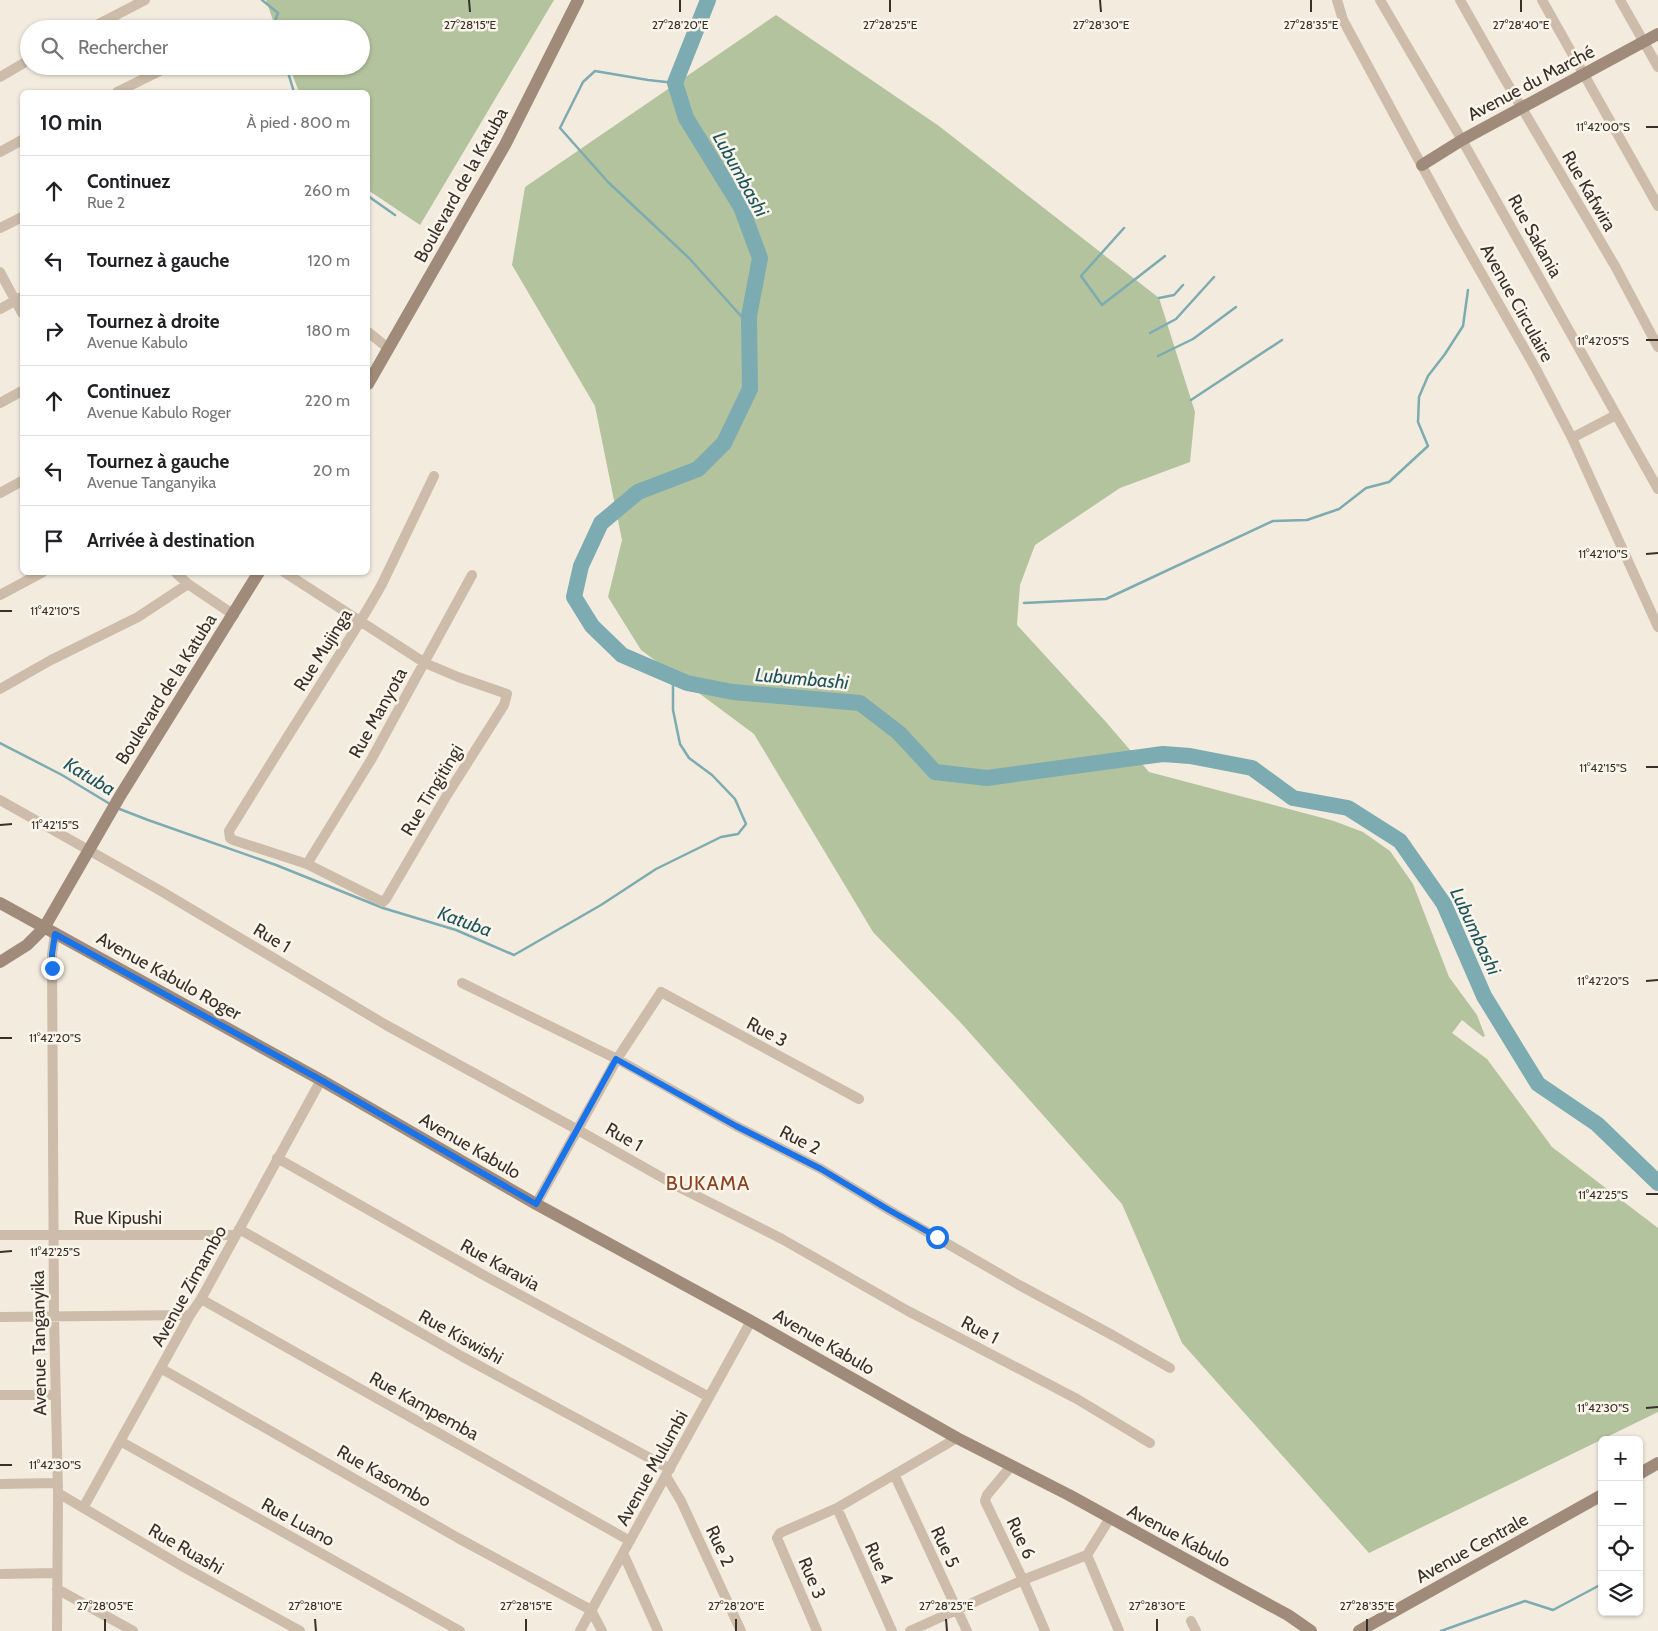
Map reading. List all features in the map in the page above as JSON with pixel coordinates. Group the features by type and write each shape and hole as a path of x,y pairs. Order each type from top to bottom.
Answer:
{"street":[{"path":"106,20 145,0"},
{"name":"Boulevard de la Katuba","path":"370,380 505,145 578,0"},
{"name":"Avenue Circulaire","path":"1337,0 1343,20 1451,220 1536,369 1572,438 1658,627"},
{"name":"Rue Sakania","path":"1380,0 1462,140 1658,489"},
{"name":"Rue Kafwira","path":"1460,0 1615,266 1658,347"},
{"path":"1542,0 1658,206"},
{"path":"1620,0 1658,67"},
{"name":"Avenue du Marché","path":"1422,165 1462,140 1658,34"},
{"path":"0,77 20,65"},
{"path":"121,90 152,75"},
{"path":"0,152 20,141"},
{"path":"0,228 20,218"},
{"path":"0,272 19,299 0,309"},
{"path":"370,334 388,348"},
{"path":"0,403 20,392"},
{"path":"1572,438 1616,414"},
{"name":"Rue Mujinga","path":"307,864 233,840 229,835 230,831 382,584 434,476"},
{"path":"0,493 20,482"},
{"path":"0,595 37,575"},
{"path":"178,575 188,584 234,615"},
{"name":"Boulevard de la Katuba","path":"0,962 49,931 88,850 116,802 257,575"},
{"path":"288,575 425,663"},
{"name":"Rue Manyota","path":"307,864 372,760 472,575"},
{"path":"0,689 51,660 138,617 188,584"},
{"name":"Rue Tingitingi","path":"307,864 383,902 386,900 447,795 504,705 507,694 458,678 425,663"},
{"name":"Rue 1","path":"0,800 386,1025 677,1186 782,1239 908,1310 1077,1400 1150,1443"},
{"name":"Avenue Kabulo Roger","path":"0,904 321,1080"},
{"name":"Avenue Tanganyika","path":"49,931 52,954 57,1631"},
{"name":"Rue 2","path":"462,983 616,1059 736,1126 821,1169 1019,1285 1170,1368"},
{"name":"Rue 3","path":"616,1059 661,992 859,1099"},
{"path":"536,1204 616,1059"},
{"name":"Avenue Zimambo","path":"83,1508 201,1299 321,1080"},
{"name":"Avenue Kabulo","path":"321,1080 536,1204 751,1321 958,1438 1012,1465 1288,1615 1311,1631"},
{"name":"Rue Karavia","path":"277,1158 487,1277 709,1397"},
{"name":"Rue Kipushi","path":"0,1235 237,1232"},
{"name":"Rue Kiswishi","path":"237,1232 668,1473"},
{"name":"Rue Kampemba","path":"201,1299 630,1541"},
{"path":"0,1317 190,1316"},
{"name":"Avenue Mulumbi","path":"580,1631 751,1321"},
{"name":"Rue Kasombo","path":"162,1369 450,1533 591,1610"},
{"path":"0,1395 55,1395"},
{"path":"837,1508 958,1438"},
{"name":"Rue Luano","path":"120,1441 460,1631"},
{"path":"1643,1472 1658,1463"},
{"name":"Rue 6","path":"1012,1465 987,1495 985,1502 1023,1580 1044,1631"},
{"name":"Rue 2","path":"668,1473 741,1631"},
{"name":"Rue 5","path":"895,1476 967,1631"},
{"path":"0,1484 57,1488"},
{"name":"Rue Ruashi","path":"57,1488 83,1508 182,1566 300,1631"},
{"name":"Avenue Centrale","path":"1359,1631 1598,1497"},
{"name":"Rue 3","path":"817,1631 777,1538 780,1533 837,1508"},
{"name":"Rue 4","path":"837,1508 892,1631"},
{"path":"910,1631 1023,1580 1087,1555 1110,1518"},
{"path":"623,1553 658,1631"},
{"path":"1087,1555 1119,1631"},
{"path":"0,1574 57,1573"},
{"path":"57,1590 134,1631"},
{"path":"591,1610 602,1631"},
{"path":"1192,1621 1196,1631"}],"green space":[{"path":"266,0 554,0 420,225 370,191 370,90 298,90 292,75 370,75 370,20 273,20"},
{"path":"776,15 939,126 1159,298 1195,412 1190,462 1120,488 1035,545 1020,585 1017,625 1149,772 1334,821 1363,832 1390,851 1413,884 1449,977 1477,1015 1485,1036 1483,1037 1462,1020 1452,1033 1487,1059 1552,1147 1658,1228 1658,1412 1609,1436 1598,1436 1598,1441 1369,1553 1182,1343 1122,1204 961,1023 873,932 754,734 641,650 608,597 622,540 595,406 512,265 525,187"}],"waterway":[{"path":"262,0 278,13 275,20"},
{"name":"Lubumbashi","path":"708,0 675,83 686,118 741,207 760,258 749,316 750,389 724,443 698,469 638,492 601,523 581,566 574,597 592,626 622,655 687,683 733,692 860,703 899,733 935,772 987,778 1163,754 1190,756 1252,768 1293,798 1348,808 1400,841 1444,904 1484,996 1538,1084 1597,1124 1658,1183"},
{"path":"675,83 595,71 583,82 560,128 608,182 689,258 749,325"},
{"path":"289,75 293,90"},
{"path":"370,197 395,215"},
{"path":"1124,228 1081,276 1102,305 1165,256"},
{"path":"1150,333 1176,319 1214,277"},
{"path":"1159,298 1174,295 1183,285"},
{"path":"1024,603 1106,599 1273,521 1307,520 1339,509 1366,488 1389,482 1428,446 1418,422 1419,397 1428,376 1463,326 1468,290"},
{"path":"1158,356 1193,339 1236,307"},
{"path":"1191,400 1282,340"},
{"name":"Katuba","path":"117,808 276,865 383,908 456,930 514,955 601,905 656,869 721,837 738,834 746,824 735,799 712,775 689,758 680,744 673,710 673,677"},
{"name":"Katuba","path":"0,743 62,775 110,804"},
{"path":"1441,1631 1525,1601 1553,1610 1598,1586"}],"district":[{"name":"BUKAMA","path":"708,1183"}],"route":[{"path":"52,968 55,934 91,952 321,1080 536,1204 616,1059 736,1126 821,1169 937,1237"}]}
